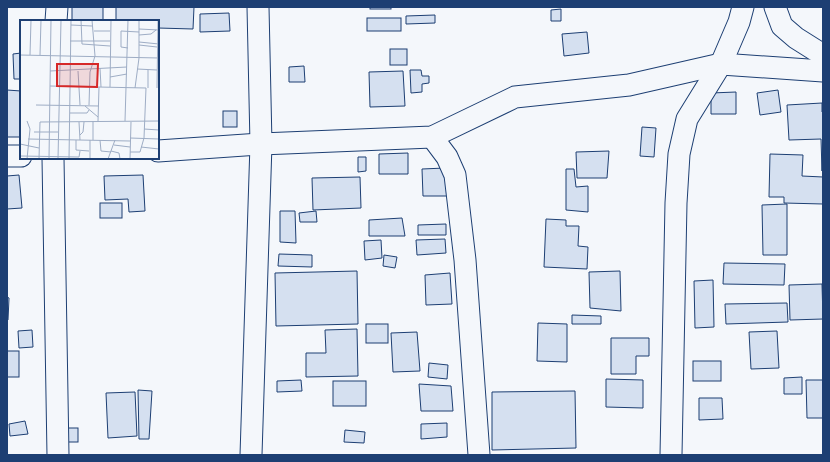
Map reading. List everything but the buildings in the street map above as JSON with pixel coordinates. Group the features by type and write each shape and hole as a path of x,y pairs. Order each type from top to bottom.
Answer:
{"street":[{"path":"56,7 56,20"},
{"path":"251,455 261,144 258,7"},
{"path":"671,455 676,203 679,154 687,119 721,64 739,22 743,7"},
{"path":"775,7 782,26 796,38 823,55"},
{"path":"159,151 261,144 432,137 515,97 629,85 721,64 823,71"},
{"path":"432,137 447,157 455,175 465,260 479,455"},
{"path":"7,156 20,156"},
{"path":"53,159 58,455"}]}
